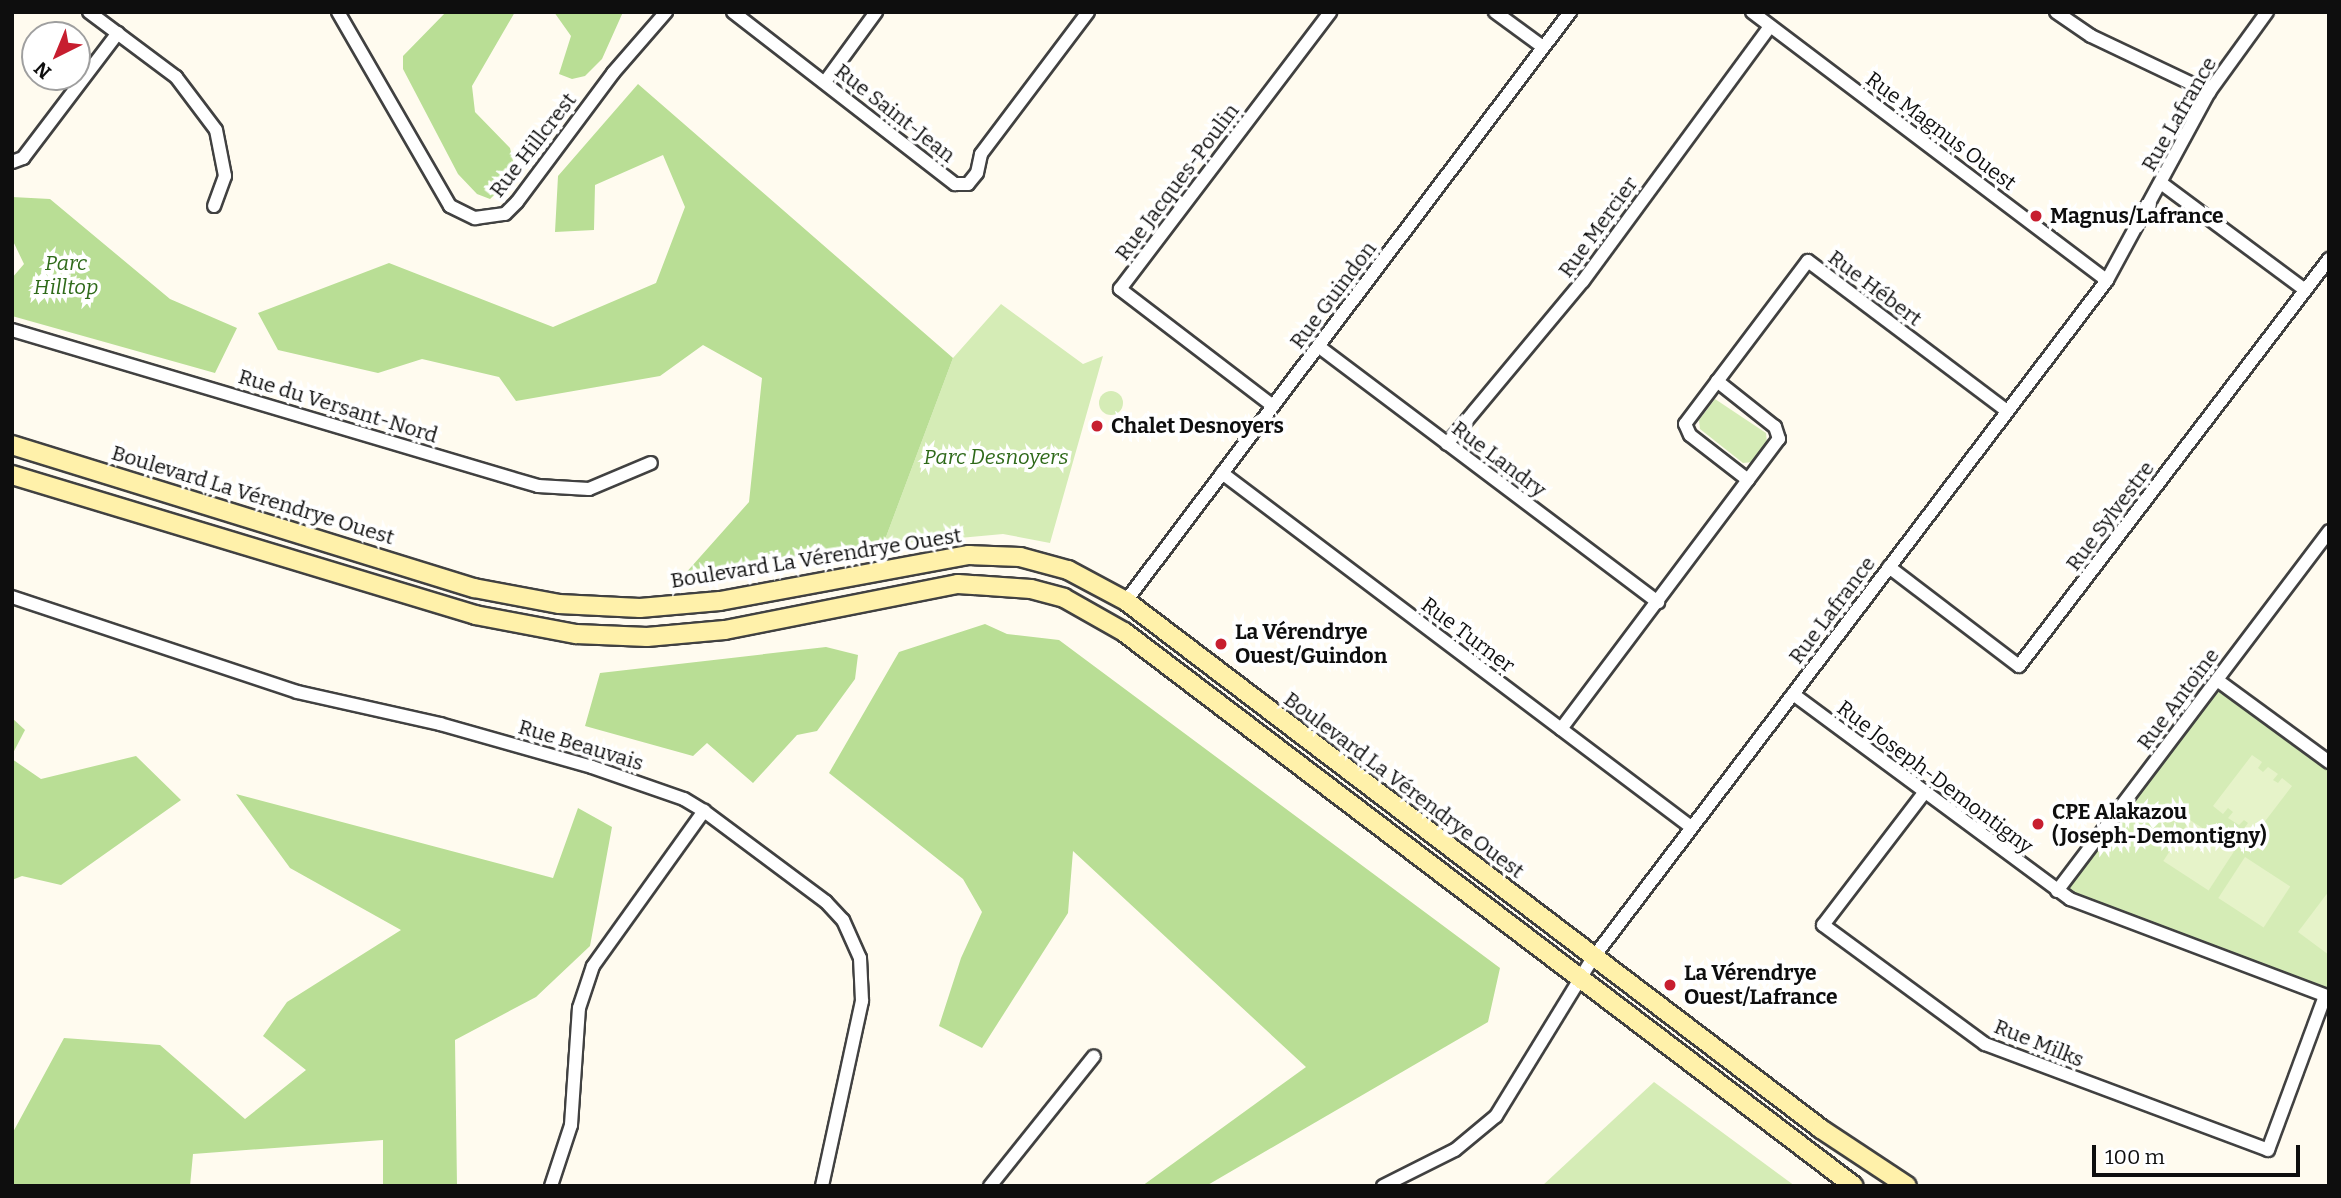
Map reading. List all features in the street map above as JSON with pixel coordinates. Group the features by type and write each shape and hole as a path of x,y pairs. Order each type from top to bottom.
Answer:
{"main road":[{"name":"Boulevard La Vérendrye Ouest","path":"12,445 474,587 559,604 640,608 720,601 969,555 1048,563 1089,578 1126,601 1821,1129 1907,1186"},
{"path":"12,475 475,615 576,634 647,637 725,630 958,584 1031,589 1064,598 1124,632 1854,1186"}],"street":[{"path":"89,12 176,77 216,130 225,176 214,206"},
{"name":"Rue Hillcrest","path":"338,12 450,206 475,218 505,214 517,202 613,73 666,12"},
{"name":"Rue Saint-Jean","path":"733,12 955,184 968,184 981,155 1087,12"},
{"path":"825,82 876,12"},
{"name":"Rue Jacques-Poulin","path":"1273,405 1120,289 1330,12"},
{"path":"1495,12 1544,47"},
{"name":"Rue Guindon","path":"1126,601 1570,12"},
{"name":"Rue Magnus Ouest","path":"1752,12 2107,280"},
{"path":"2056,12 2091,36 2209,92"},
{"name":"Rue Lafrance","path":"1383,1186 1455,1150 1484,1129 1515,1087 1593,958 2107,280 2209,92 2267,12"},
{"name":"Rue Mercier","path":"1447,444 1583,281 1770,26"},
{"path":"12,162 23,158 118,33"},
{"path":"2161,183 2305,290"},
{"name":"Rue Sylvestre","path":"1888,567 2019,666 2329,259"},
{"name":"Rue Hébert","path":"1748,480 1686,431 1686,419 1808,261 2007,411"},
{"name":"Rue du Versant-Nord","path":"12,330 538,486 589,489 651,463"},
{"name":"Rue Landry","path":"1318,346 1658,602"},
{"path":"1561,729 1779,439 1779,432 1717,381"},
{"name":"Rue Turner","path":"1222,473 1691,827"},
{"name":"Rue Antoine","path":"2057,891 2329,531"},
{"name":"Rue Beauvais","path":"12,597 308,696 440,724 592,767 684,799 704,811 826,902 843,920 860,958 862,1001 822,1186"},
{"path":"2217,680 2329,762"},
{"name":"Rue Joseph-Demontigny","path":"1793,694 2057,891 2100,912 2327,996"},
{"name":"Rue Milks","path":"1924,793 1823,925 1984,1044 2268,1150 2327,996"},
{"path":"557,1184 575,1102 579,1009 593,966 704,811"},
{"path":"990,1186 1094,1056"}],"green space":[{"path":"446,12 515,12 472,86 475,112 510,148 516,174 490,199 477,194 458,174 403,69 403,56"},
{"path":"554,12 623,12 602,59 585,76 572,79 559,74 571,36"},
{"path":"638,84 953,358 883,545 684,575 749,502 762,378 703,345 660,376 516,401 499,377 422,359 378,373 278,350 258,313 389,263 553,327 656,283 685,207 663,155 595,185 594,230 555,232 558,176"},
{"name":"Parc Hilltop","path":"12,197 50,199 170,299 237,328 215,373 12,316 12,278 24,264 12,239"},
{"name":"Parc Desnoyers","path":"1001,304 1083,364 1103,356 1050,543 1003,534 883,545 953,358"},
{"path":"1111,391 1122,398 1123,403 1116,414 1111,415 1100,408 1099,403 1106,392"},
{"path":"1715,399 1766,433 1767,443 1753,462 1743,463 1700,429 1699,420"},
{"path":"985,624 1007,634 1059,640 1500,968 1488,1022 1206,1186 1142,1186 1306,1067 1073,851 1068,913 982,1048 939,1026 961,958 982,912 963,879 829,773 899,652"},
{"path":"826,647 858,655 855,679 817,731 797,735 753,783 707,743 693,756 585,726 600,673"},
{"path":"2217,680 2329,762 2329,997 2057,891"},
{"path":"12,718 25,730 12,755"},
{"path":"2252,755 2262,762 2258,768 2263,772 2268,767 2278,774 2273,780 2278,783 2282,778 2292,786 2253,837 2243,830 2248,823 2244,820 2239,825 2228,818 2233,812 2228,808 2223,814 2213,806"},
{"path":"136,756 181,800 61,885 22,876 12,880 12,759 41,779"},
{"path":"236,794 553,878 578,808 612,827 590,946 536,997 455,1040 457,1186 383,1186 383,1140 193,1154 190,1186 12,1186 12,1134 64,1038 160,1045 245,1119 306,1070 263,1036 287,1002 401,930 290,868"},
{"path":"2190,820 2235,849 2209,891 2163,861"},
{"path":"2245,857 2290,886 2264,928 2218,898"},
{"path":"2329,891 2329,955 2298,932"},
{"path":"1654,1082 1795,1186 1542,1186"}],"place":[{"name":"Magnus/Lafrance","path":"2036,216"},
{"name":"Chalet Desnoyers","path":"1097,426"},
{"name":"La Vérendrye Ouest/Guindon","path":"1221,644"},
{"name":"CPE Alakazou (Joseph-Demontigny)","path":"2038,824"},
{"name":"La Vérendrye Ouest/Lafrance","path":"1670,985"}]}
